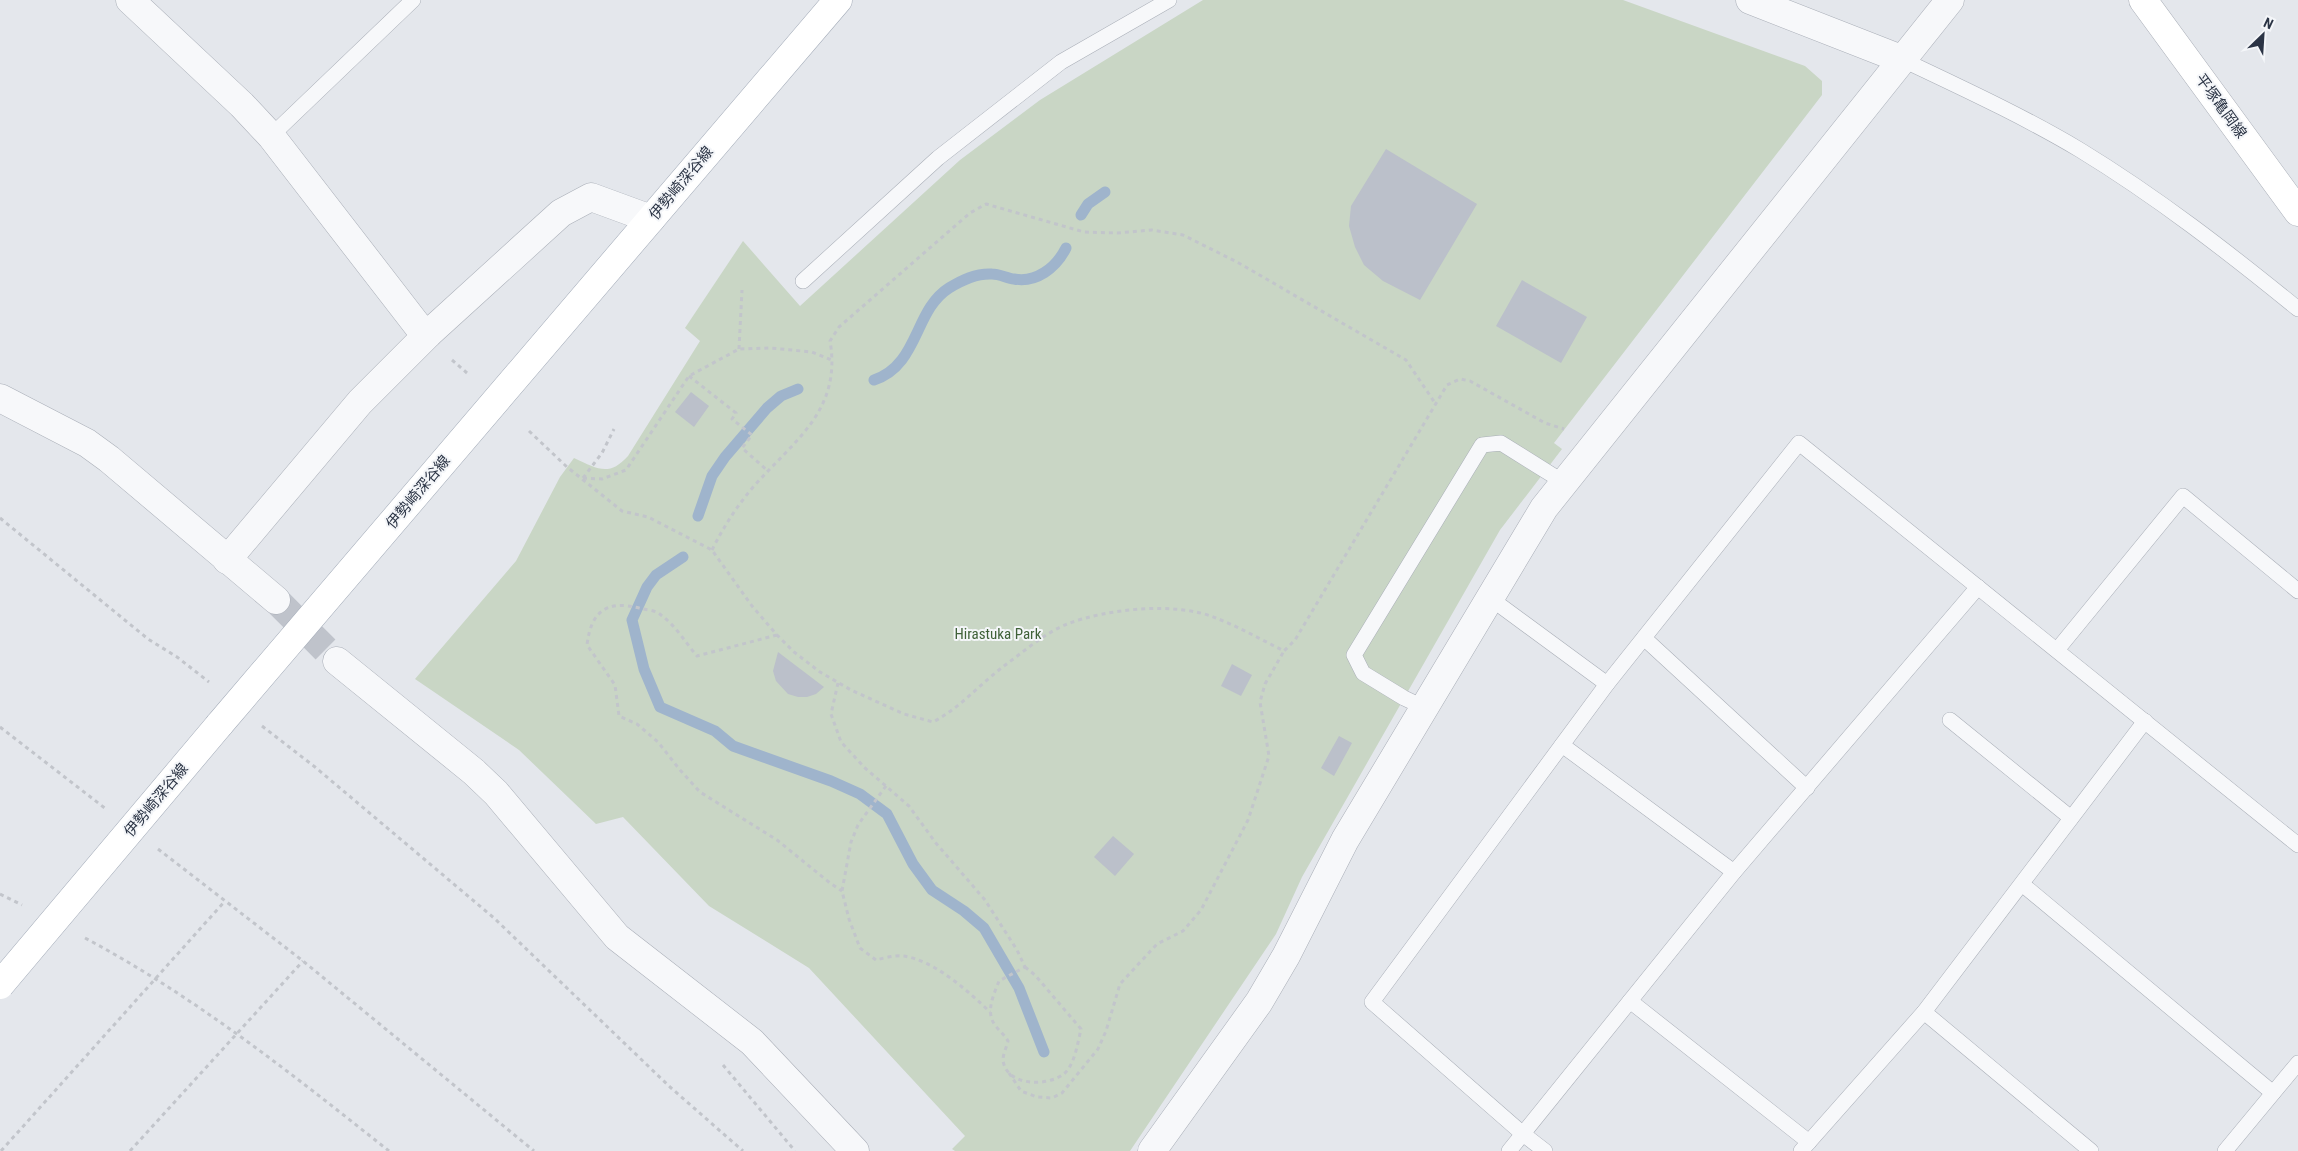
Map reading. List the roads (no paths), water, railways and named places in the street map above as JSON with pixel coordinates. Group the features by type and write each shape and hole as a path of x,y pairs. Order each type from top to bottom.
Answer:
{"main road":[{"name":"伊勢崎深谷線","path":"0,985 219,725 838,0"},
{"name":"平塚亀岡線","path":"2143,0 2298,212"}],"street":[{"path":"130,0 242,105 271,136 417,325 428,334"},
{"path":"1750,0 1902,59"},
{"path":"1152,1151 1259,1002 1286,956 1345,840 1544,508 1950,0"},
{"path":"227,560 360,402 428,334 561,213 591,197 651,219"},
{"path":"0,398 87,443 109,459 276,600"},
{"path":"337,661 474,772 496,793 618,937 752,1042 855,1151"}],"lane":[{"path":"271,136 412,0"},
{"path":"803,281 938,158 1053,68 1168,0"},
{"path":"1902,59 2008,111 2079,149 2144,190 2243,264 2298,309"},
{"path":"1546,1151 1523,1134 1372,1002 1607,684 1799,443 2298,845"},
{"path":"1424,707 1404,698 1363,673 1354,655 1482,445 1502,444 1565,482"},
{"path":"2056,650 2183,496 2298,591"},
{"path":"1509,1151 1734,872 1808,788 1978,587"},
{"path":"1490,598 1607,684"},
{"path":"1644,638 1808,788"},
{"path":"1950,720 2071,818"},
{"path":"1630,1001 1805,1146 1924,1012 2145,721"},
{"path":"1562,745 1734,872"},
{"path":"2022,884 2273,1093"},
{"path":"1924,1012 2090,1151"},
{"path":"2225,1151 2298,1063"}],"waterway":[{"path":"1081,215 1088,204 1105,192"},
{"path":"874,380 889,373 900,362 929,310 949,288 964,280 986,274 1022,280 1030,279 1051,268 1066,248"},
{"path":"698,516 712,476 725,457 767,408 781,396 798,389"},
{"path":"683,557 656,575 647,587 632,620 644,669 660,707 715,731 733,746 831,781 860,794 887,814 913,864 932,890 964,911 984,928 1019,988 1044,1052"}],"tunnel":[{"path":"276,600 337,661"}],"park label":[{"name":"Hirastuka Park","path":"998,634"}]}
